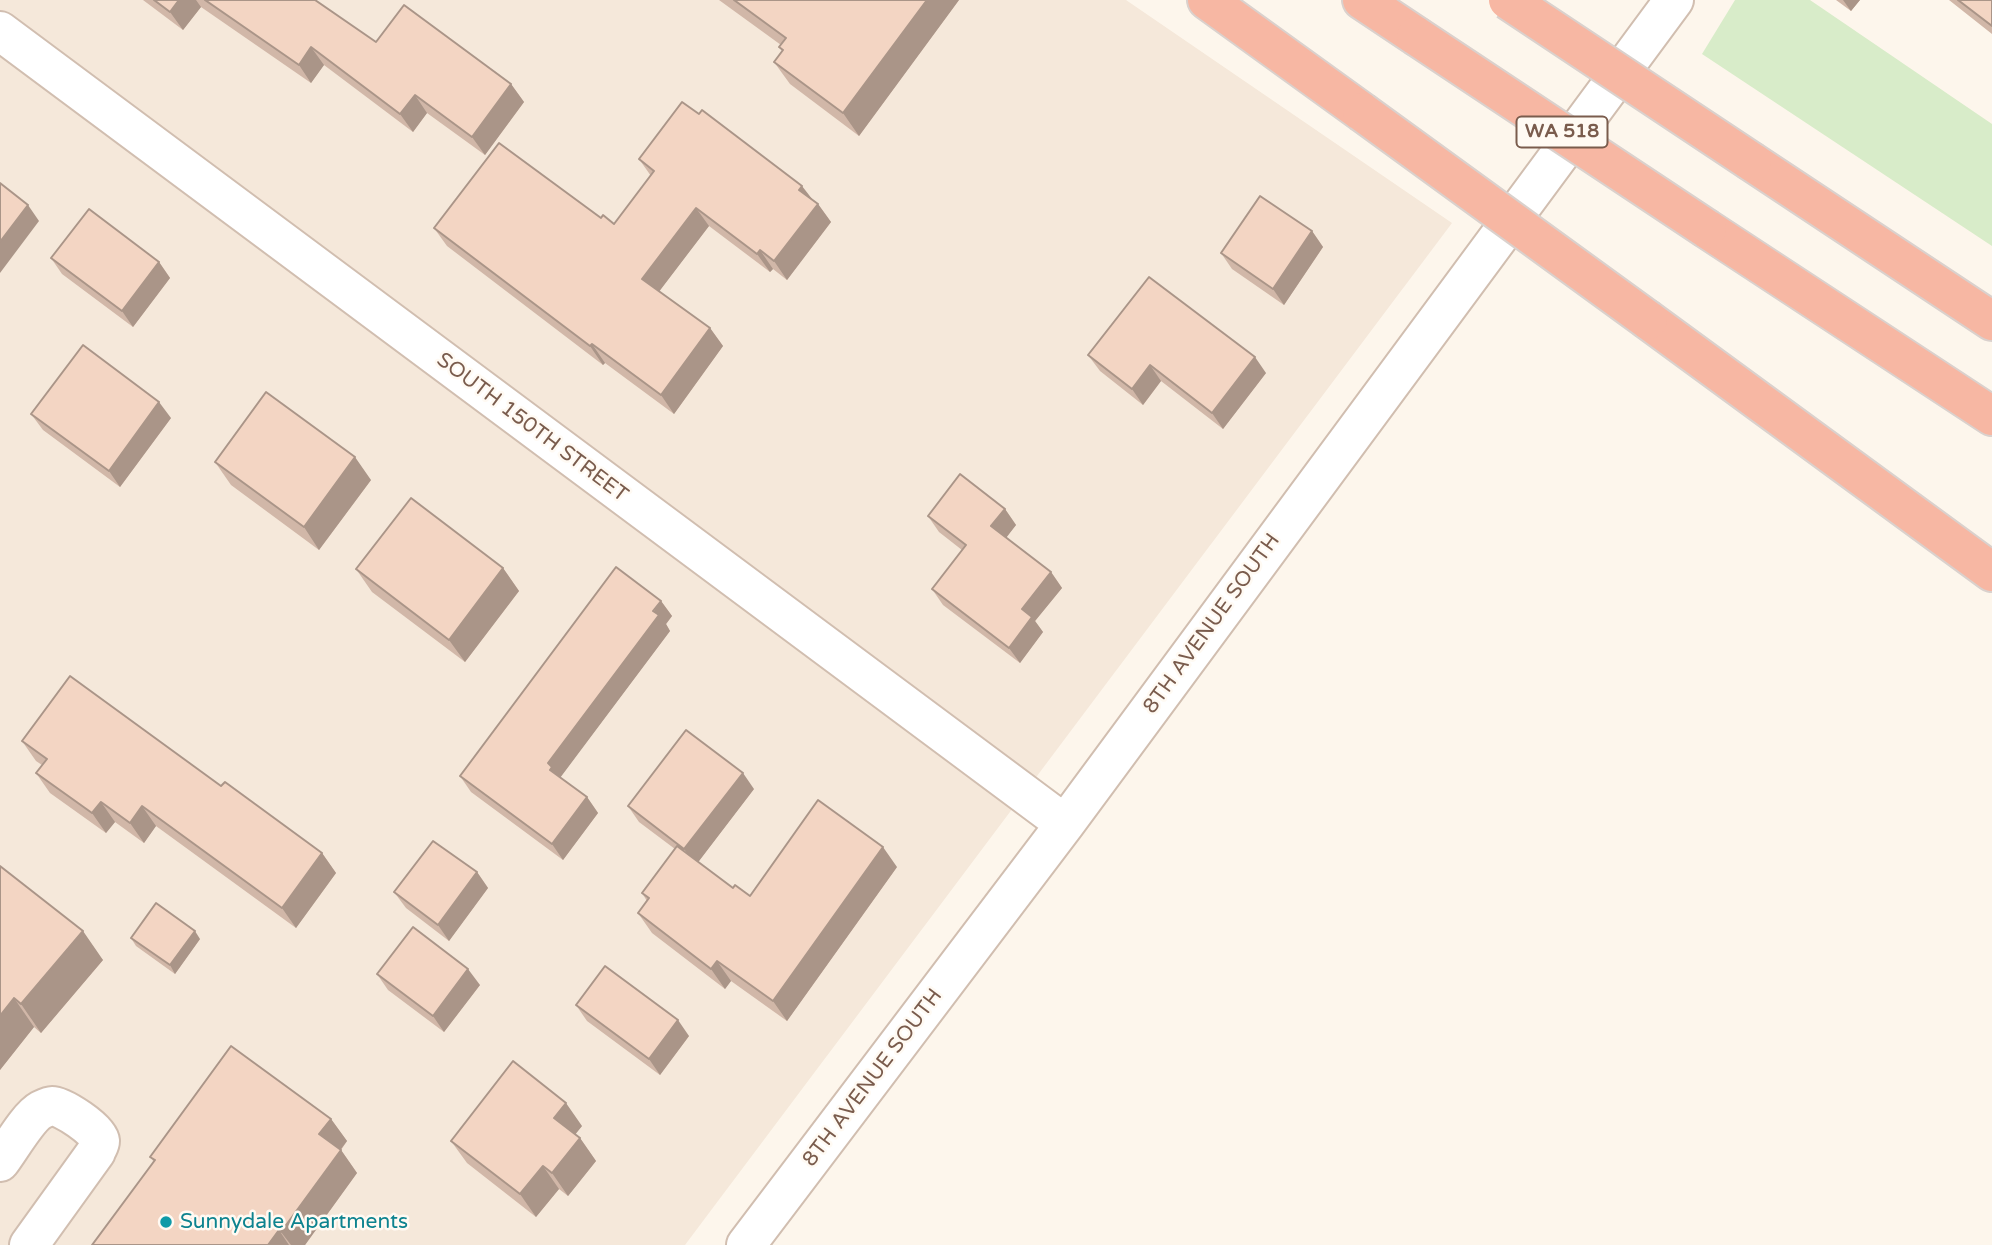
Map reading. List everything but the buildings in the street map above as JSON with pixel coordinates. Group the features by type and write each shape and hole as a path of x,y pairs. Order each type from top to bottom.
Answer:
{"highway":[{"path":"1207,0 1992,572"},
{"name":"WA 518","path":"1362,0 1992,416"},
{"path":"1508,0 1992,321"}],"street":[{"path":"0,9 7,0"},
{"name":"8TH AVENUE SOUTH","path":"746,1245 1065,824 1674,0"},
{"name":"SOUTH 150TH STREET","path":"0,31 1065,824"},
{"path":"0,1162 34,1115 44,1108 52,1107 68,1112 99,1137 96,1152 29,1245"}],"shaded area":[{"path":"0,0 1126,0 1452,223 685,1245 0,1245"}],"green space":[{"path":"1735,0 1810,0 1992,124 1992,246 1702,54"}],"place":[{"name":"Sunnydale Apartments","path":"166,1222"}]}
